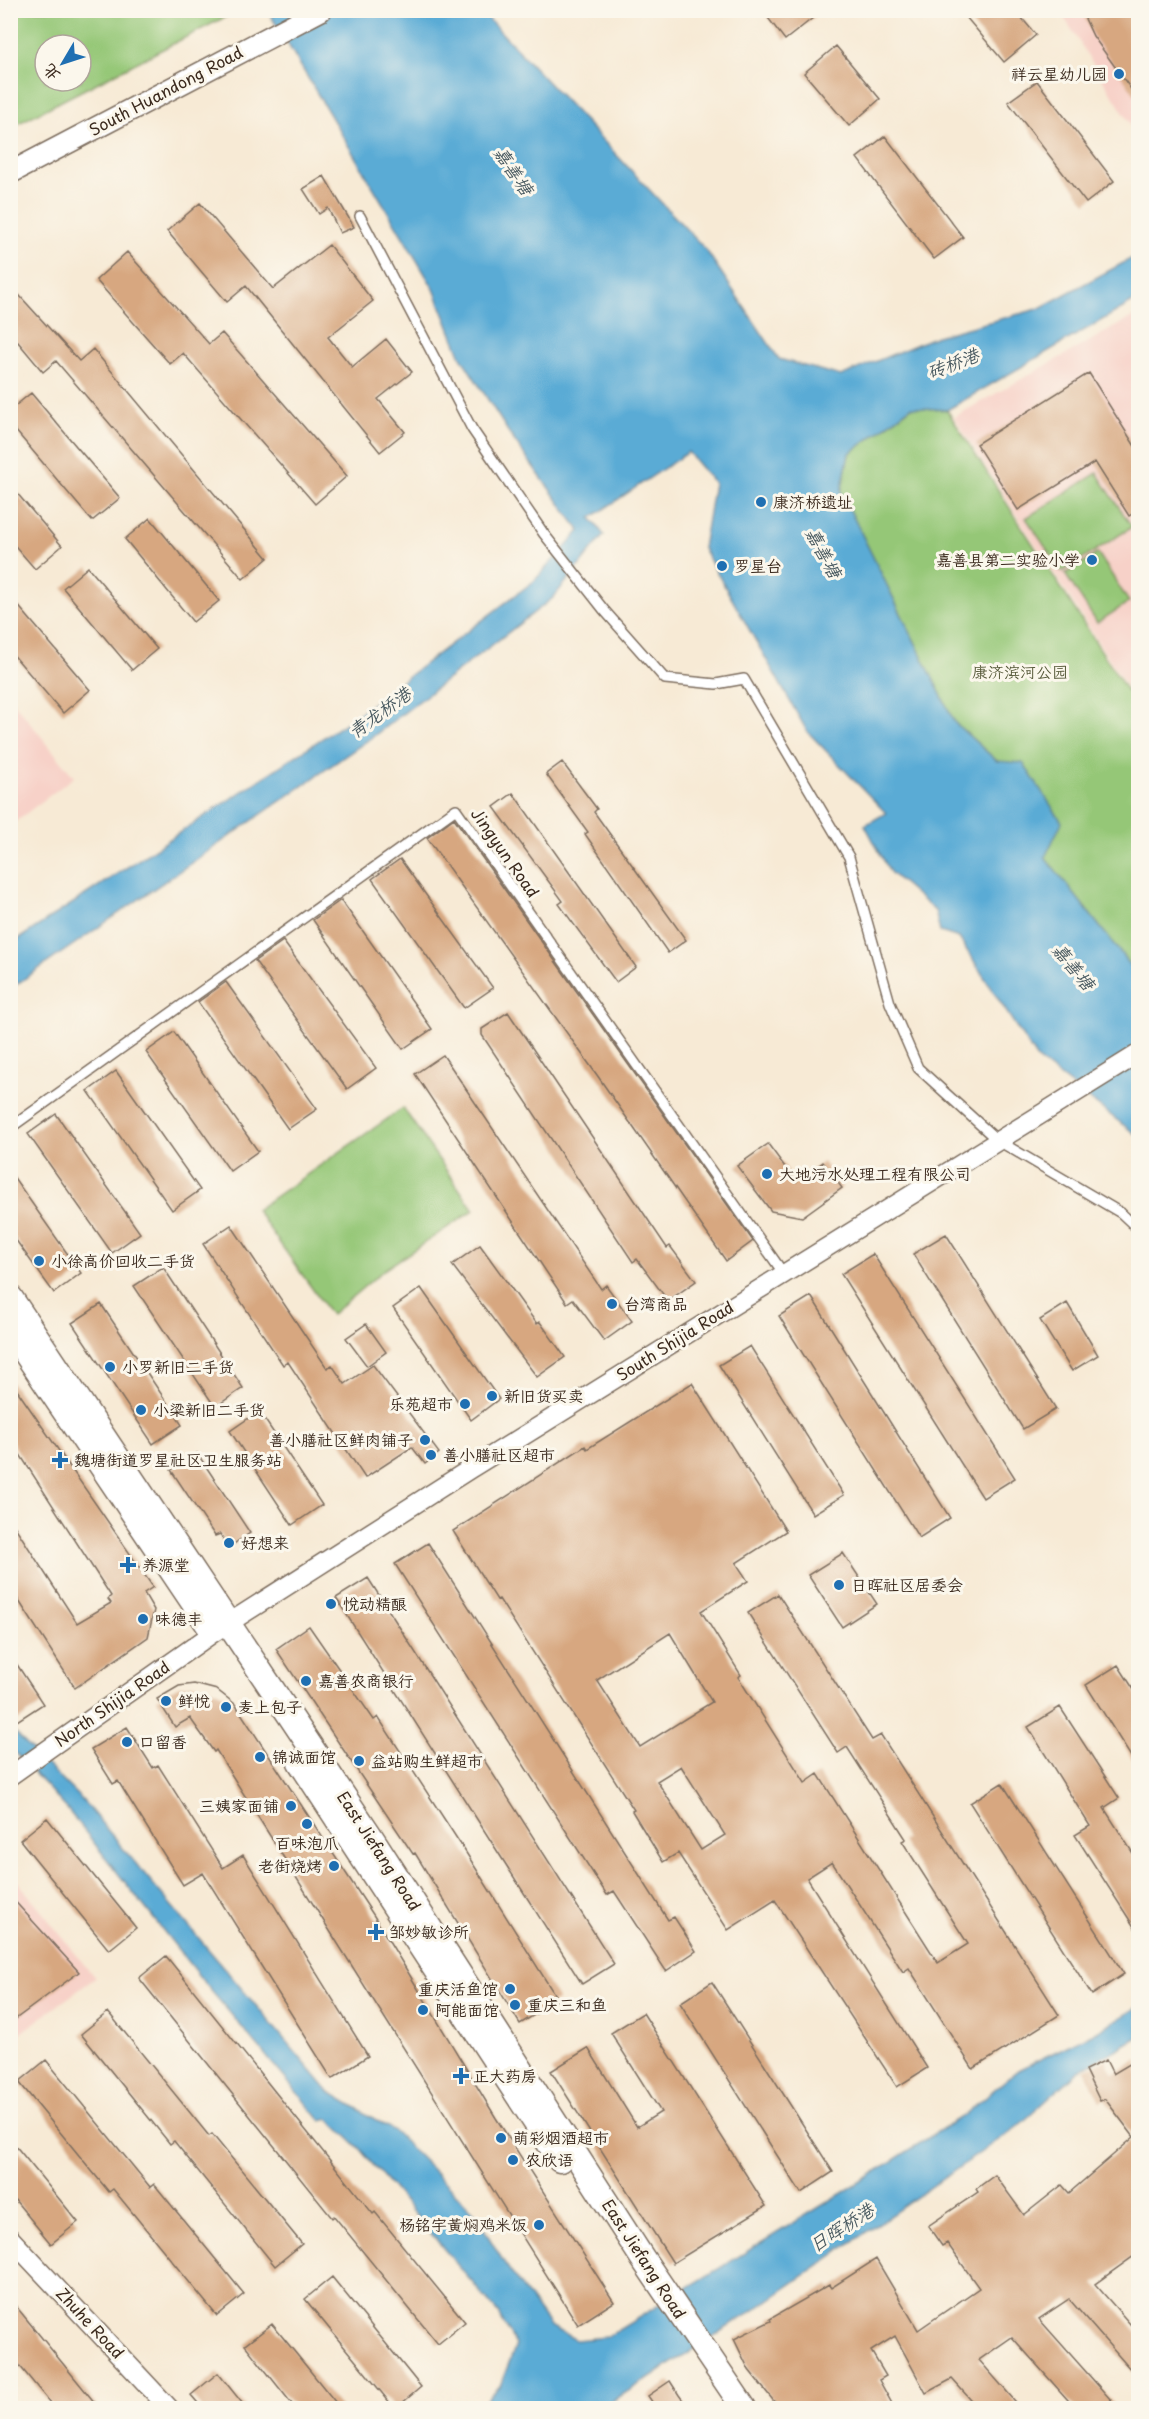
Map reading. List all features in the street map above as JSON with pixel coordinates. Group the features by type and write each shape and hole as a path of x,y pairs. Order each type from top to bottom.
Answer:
{"main road":[{"name":"East Jiefang Road","path":"10,1297 352,1839 722,2393 744,2409"},
{"name":"East Jiefang Road","path":"10,1330 220,1629"}],"street":[{"name":"South Huandong Road","path":"10,173 321,10"},
{"name":"South Shijia Road","path":"220,1629 480,1463 1138,1054"},
{"name":"North Shijia Road","path":"10,1776 220,1629"},
{"name":"Zhuhe Road","path":"10,2238 169,2409"}],"lane":[{"path":"360,216 472,429 544,534 576,574 665,679 716,684 744,679 849,857 890,1003 918,1068 997,1140 1120,1213 1138,1229"},
{"name":"Jingyun Road","path":"10,1128 456,809 784,1274"}],"shaded area":[{"name":"祥云星幼儿园","path":"1060,11 1138,11 1138,136"},
{"name":"嘉善县第二实验小学","path":"1138,314 1138,704 954,417"},
{"path":"11,699 74,777 11,825"},
{"path":"10,1872 95,1978 11,2040 10,2040"}],"green space":[{"path":"11,10 237,10 93,85 93,33 33,33 33,93 77,93 11,127"},
{"name":"康济滨河公园","path":"912,407 947,410 1138,708 1138,975 1045,857 997,761 955,723 841,492 849,454"},
{"path":"1097,473 1132,527 1062,572 1026,518"},
{"path":"1098,553 1129,602 1097,623 1065,574"},
{"path":"403,1108 474,1210 385,1269 331,1315 256,1210"}],"water":[{"path":"268,11 481,11 706,250 779,359 841,376 937,336 1038,309 1138,255 1138,299 947,410 911,407 849,454 841,492 955,723 997,761 1023,763 1062,822 1045,857 1138,975 1138,1136 1037,1059 959,938 940,932 935,911 890,872 865,825 886,813 807,731 703,548 714,483 688,452 591,518 604,535 553,598 371,738 11,988 11,944 356,716 534,581 580,531 511,436 461,357 434,289"},
{"name":"日晖桥港","path":"11,1729 83,1801 328,2091 393,2130 473,2211 505,2264 550,2326 576,2340 607,2337 844,2192 961,2117 1018,2070 1094,2033 1138,2007 1138,2037 1079,2071 1017,2127 756,2309 602,2408 478,2408 500,2386 516,2345 498,2313 359,2148 329,2119 321,2121 203,1981 68,1810 11,1748"}],"building":[{"path":"762,10 823,10 785,40"},
{"path":"960,10 1015,10 1036,35 1004,62"},
{"path":"1081,10 1131,10 1138,21 1138,99 1093,36"},
{"path":"836,46 880,99 849,126 804,73"},
{"path":"1037,81 1114,181 1086,203 1008,102"},
{"path":"885,136 963,237 934,259 857,158"},
{"path":"324,176 354,227 340,233 328,208 319,214 303,189"},
{"path":"200,203 273,289 329,245 373,301 328,337 352,367 386,339 412,372 378,399 405,432 380,452 246,286 227,302 167,231"},
{"path":"127,252 209,344 222,333 347,476 315,504 183,353 170,364 96,280"},
{"path":"19,295 79,361 93,349 268,558 243,579 56,361 43,372 18,342 10,348 10,302"},
{"path":"1089,373 1138,451 1138,510 1129,516 1095,462 1018,510 976,444"},
{"path":"31,393 120,498 92,521 10,424 10,410"},
{"path":"10,485 62,546 35,569 10,540"},
{"path":"150,518 219,601 193,622 125,539"},
{"path":"88,567 157,649 132,670 63,588"},
{"path":"10,596 90,690 63,713 10,651"},
{"path":"562,762 597,809 594,812 686,940 668,953 585,834 588,832 546,774"},
{"path":"513,793 636,967 616,982 559,904 563,901 494,807"},
{"path":"454,818 753,1241 726,1261 597,1075 427,838"},
{"path":"400,859 493,988 464,1008 372,879"},
{"path":"341,900 432,1029 403,1049 313,920"},
{"path":"283,941 376,1068 347,1089 255,961"},
{"path":"226,982 317,1109 288,1129 198,1002"},
{"path":"508,1012 667,1248 670,1246 696,1281 668,1301 637,1259 633,1262 482,1035 482,1029"},
{"path":"174,1032 258,1151 230,1171 146,1052"},
{"path":"443,1055 601,1289 606,1285 632,1321 604,1341 573,1299 567,1303 415,1074"},
{"path":"116,1071 200,1190 172,1210 88,1091"},
{"path":"56,1114 140,1233 112,1253 28,1134"},
{"name":"大地污水处理工程有限公司","path":"768,1144 796,1182 823,1162 842,1188 802,1217 771,1211 737,1166"},
{"path":"10,1172 81,1273 54,1293 10,1232"},
{"path":"231,1225 327,1368 332,1365 345,1384 373,1365 439,1453 425,1464 412,1447 365,1478 288,1362 283,1365 203,1244"},
{"path":"946,1234 1056,1409 1023,1429 913,1254"},
{"path":"480,1245 537,1324 540,1322 565,1357 537,1377 452,1265"},
{"path":"873,1254 1015,1478 983,1498 841,1274"},
{"path":"163,1267 243,1388 215,1407 134,1286"},
{"path":"421,1288 499,1399 471,1420 393,1308"},
{"path":"811,1296 950,1518 919,1538 779,1316"},
{"path":"1067,1303 1098,1355 1072,1371 1040,1320"},
{"path":"101,1304 182,1425 153,1444 72,1323"},
{"path":"366,1324 386,1352 367,1366 346,1338"},
{"path":"750,1346 844,1495 813,1514 719,1365"},
{"path":"10,1380 153,1587 144,1593 154,1610 148,1637 75,1688 10,1587 10,1519 77,1623 111,1603 108,1599 111,1596 10,1439"},
{"path":"692,1383 786,1531 736,1563 748,1581 701,1611 741,1675 738,1677 805,1783 818,1774 938,1963 968,1944 902,1841 906,1839 847,1747 838,1753 748,1613 778,1594 872,1740 881,1735 1059,2015 973,2069 909,1968 903,1972 832,1862 807,1878 927,2068 897,2087 775,1900 728,1930 678,1853 663,1862 632,1811 634,1810 453,1531 585,1446 587,1449","holes":["670,1633 712,1702 640,1747 597,1680","681,1766 725,1835 701,1850 657,1781"]},
{"path":"259,1411 322,1505 292,1525 230,1431"},
{"path":"197,1453 250,1533 229,1547 220,1534 215,1536 171,1470"},
{"path":"428,1543 668,1920 674,1917 696,1951 666,1971 614,1891 607,1895 395,1564"},
{"name":"日晖社区居委会","path":"843,1553 877,1604 842,1627 808,1575"},
{"path":"368,1578 614,1964 582,1984 336,1598"},
{"path":"309,1626 374,1720 378,1717 558,2000 520,2024 415,1853 413,1854 276,1649"},
{"path":"10,1654 43,1704 17,1721 10,1711"},
{"path":"1118,1665 1138,1696 1138,1768 1086,1685"},
{"path":"194,1684 217,1690 235,1704 374,1916 496,2118 614,2302 578,2325 216,1750 214,1752 190,1718 175,1727 157,1699 179,1686"},
{"path":"1060,1707 1119,1798 1104,1808 1138,1861 1138,1933 1075,1835 1090,1826 1028,1727"},
{"path":"127,1727 153,1768 158,1765 223,1868 243,1855 368,2056 332,2079 203,1873 183,1885 118,1781 113,1784 91,1749"},
{"path":"1002,1783 1124,1974 1092,1995 970,1803"},
{"path":"47,1818 136,1928 109,1950 20,1840"},
{"path":"10,1896 79,1972 10,2023"},
{"path":"166,1956 373,2214 375,2212 465,2322 438,2344 334,2216 332,2218 139,1978"},
{"path":"712,1982 833,2172 801,2193 680,2003"},
{"path":"108,2012 209,2136 212,2134 302,2244 275,2266 174,2141 170,2144 81,2034"},
{"path":"643,2013 766,2206 673,2263 551,2071 588,2048 637,2127 661,2112 611,2033"},
{"path":"1138,2059 1138,2253 1095,2284 1138,2333 1138,2378 1069,2299 1039,2319 1119,2409 1076,2409 1012,2337 979,2360 1022,2409 979,2409 952,2379 926,2393 895,2336 871,2351 886,2376 879,2380 895,2409 780,2409 749,2370 734,2339 771,2321 770,2319 829,2285 831,2288 876,2259 918,2330 979,2288 947,2243 942,2246 928,2226 978,2192 976,2189 995,2175 1024,2215 1062,2185 1069,2193 1134,2137 1105,2099 1100,2101 1085,2070 1106,2060 1113,2074"},
{"path":"46,2060 150,2187 154,2184 244,2294 217,2316 113,2189 109,2192 19,2082"},
{"path":"10,2139 78,2222 51,2244 10,2194"},
{"path":"332,2277 421,2387 395,2409 305,2299"},
{"path":"10,2299 100,2409 55,2409 10,2354"},
{"path":"272,2324 341,2409 296,2409 245,2345"},
{"path":"218,2373 247,2409 203,2409 191,2395"},
{"path":"670,2381 689,2409 657,2409 648,2396"}],"place":[{"name":"祥云星幼儿园","path":"1119,74"},
{"name":"康济桥遗址","path":"761,502"},
{"name":"嘉善县第二实验小学","path":"1092,560"},
{"name":"罗星台","path":"722,566"},
{"name":"大地污水处理工程有限公司","path":"767,1174"},
{"name":"小徐高价回收二手货","path":"39,1261"},
{"name":"台湾商品","path":"612,1304"},
{"name":"小罗新旧二手货","path":"110,1367"},
{"name":"新旧货买卖","path":"492,1396"},
{"name":"乐苑超市","path":"465,1404"},
{"name":"小梁新旧二手货","path":"141,1410"},
{"name":"善小膳社区鲜肉铺子","path":"425,1440"},
{"name":"善小膳社区超市","path":"431,1455"},
{"name":"魏塘街道罗星社区卫生服务站","path":"60,1460"},
{"name":"好想来","path":"229,1543"},
{"name":"养源堂","path":"128,1565"},
{"name":"日晖社区居委会","path":"839,1585"},
{"name":"悦动精酿","path":"331,1604"},
{"name":"味德丰","path":"143,1619"},
{"name":"嘉善农商银行","path":"306,1681"},
{"name":"鲜悦","path":"166,1701"},
{"name":"麦上包子","path":"226,1707"},
{"name":"口留香","path":"127,1742"},
{"name":"锦诚面馆","path":"260,1757"},
{"name":"益站购生鲜超市","path":"359,1761"},
{"name":"三姨家面铺","path":"291,1806"},
{"name":"百味泡爪","path":"307,1824"},
{"name":"老街烧烤","path":"334,1866"},
{"name":"邹妙敏诊所","path":"376,1932"},
{"name":"重庆活鱼馆","path":"510,1989"},
{"name":"重庆三和鱼","path":"515,2005"},
{"name":"阿能面馆","path":"423,2010"},
{"name":"正大药房","path":"461,2076"},
{"name":"萌彩烟酒超市","path":"501,2138"},
{"name":"农欣语","path":"513,2160"},
{"name":"杨铭宇黄焖鸡米饭","path":"539,2225"}],"water label":[{"name":"嘉善塘","path":"513,171"},
{"name":"砖桥港","path":"953,364"},
{"name":"嘉善塘","path":"823,553"},
{"name":"青龙桥港","path":"380,713"},
{"name":"嘉善塘","path":"1073,967"}]}
